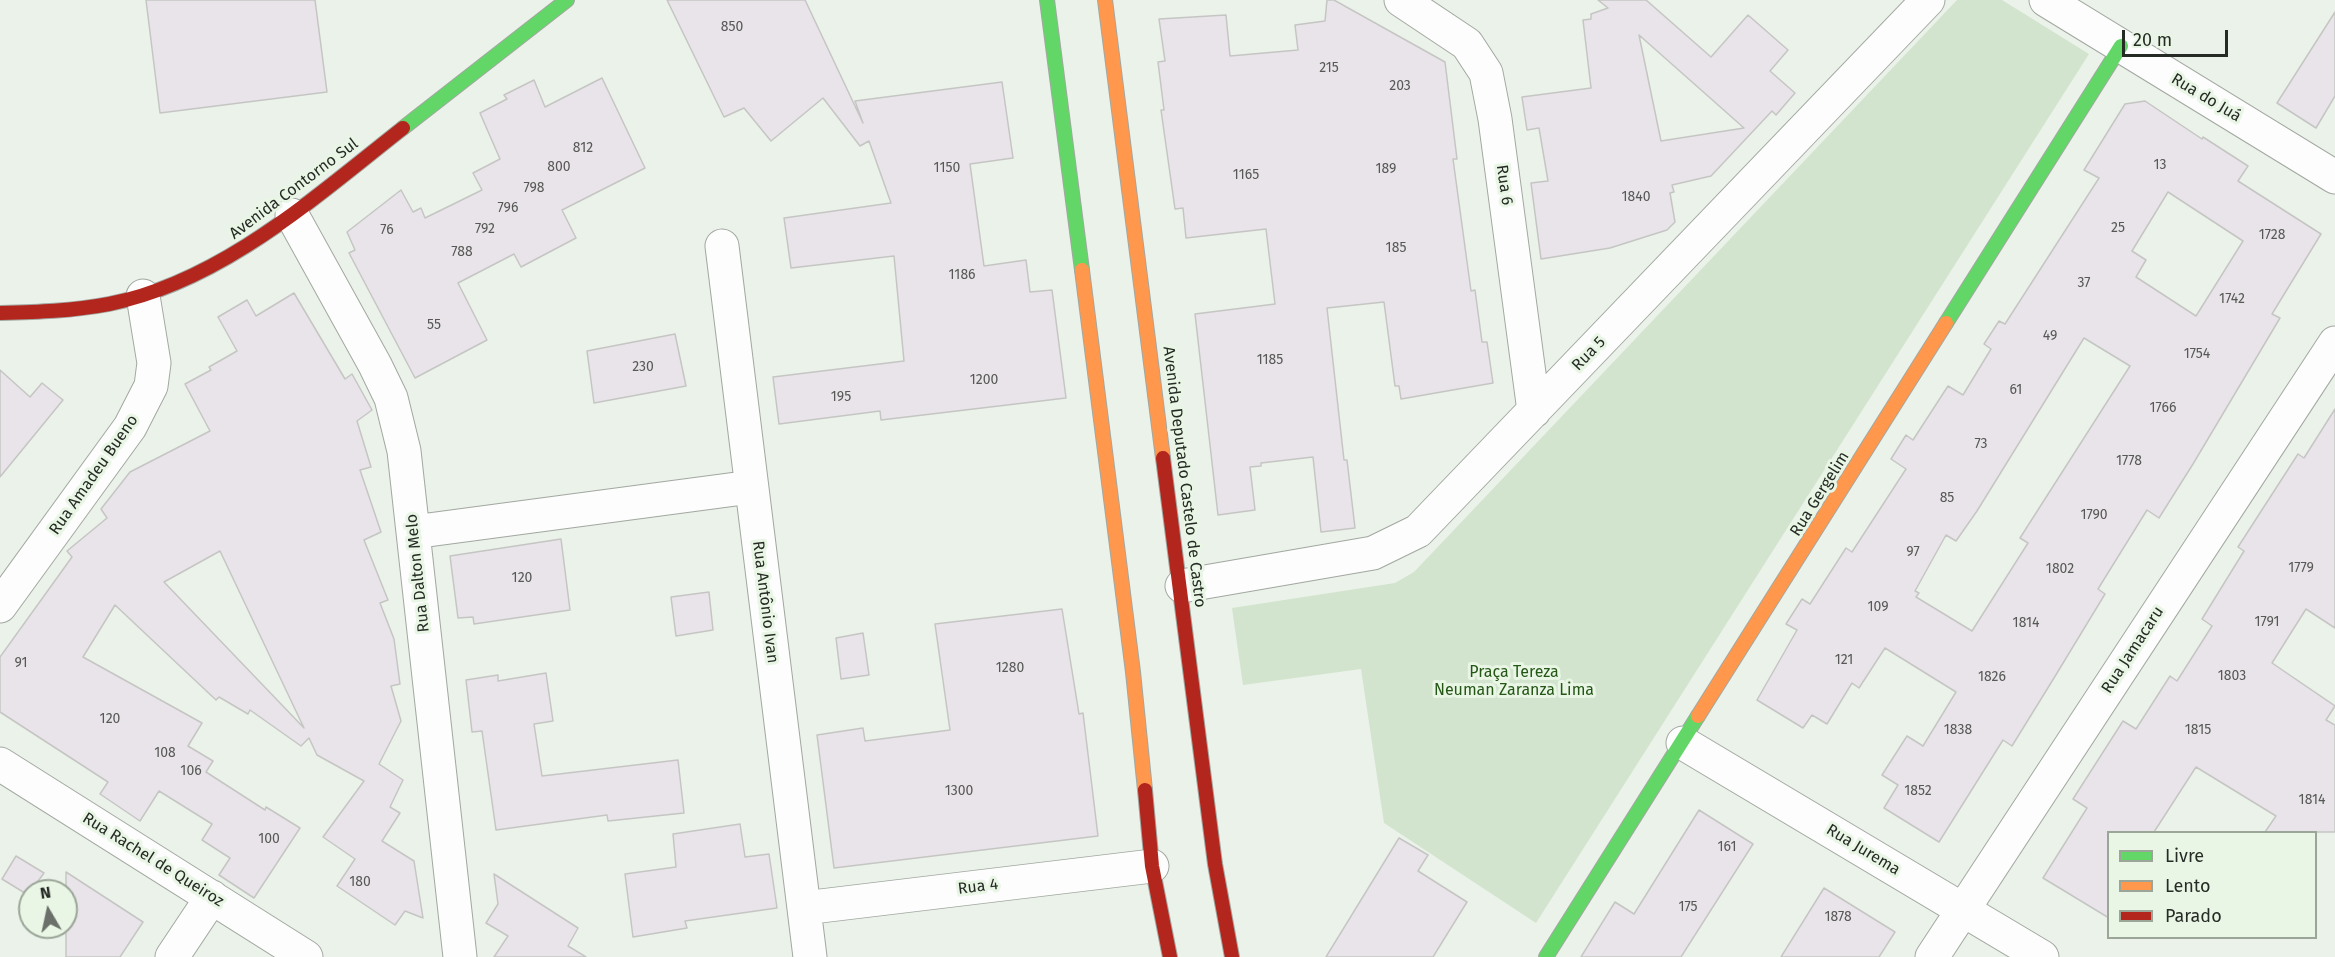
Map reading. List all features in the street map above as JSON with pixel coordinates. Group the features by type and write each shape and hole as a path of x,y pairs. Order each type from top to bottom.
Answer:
{"main road":[{"name":"Avenida Contorno Sul","path":"0,313 44,314 78,310 143,296 179,282 229,257 292,214 567,0"},
{"path":"1047,0 1133,672 1152,866 1170,957"},
{"name":"Avenida Deputado Castelo de Castro","path":"1105,0 1182,586 1215,864 1232,957"},
{"name":"Rua Gergelim","path":"1546,957 2121,46"}],"street":[{"name":"Rua 6","path":"1401,0 1467,44 1486,73 1495,119 1534,411"},
{"name":"Rua 5","path":"1182,586 1373,553 1418,531 1928,0"},
{"name":"Rua do Juá","path":"2046,0 2335,177"},
{"name":"Rua Dalton Melo","path":"292,214 375,364 391,398 404,451 460,957"},
{"name":"Rua Antônio Ivan","path":"722,246 810,957"},
{"name":"Rua Amadeu Bueno","path":"0,606 130,427 151,386 154,363 143,296"},
{"name":"Rua Jamacaru","path":"1932,957 2335,343"},
{"path":"413,532 751,487"},
{"name":"Rua Jurema","path":"1683,743 2042,957"},
{"name":"Rua Rachel de Queiroz","path":"0,764 306,957"},
{"name":"Rua 4","path":"804,908 1152,866"},
{"path":"172,957 212,897"}],"green space":[{"name":"Praça Tereza Neuman Zaranza Lima","path":"1957,0 2002,0 2089,54 1536,923 1384,823 1361,669 1243,685 1232,608 1395,583 1414,572"}],"building":[{"path":"146,0 315,0 327,92 160,113"},
{"path":"667,0 805,0 863,123 855,101 1002,82 1013,158 970,164 984,266 1026,260 1030,292 1052,290 1066,398 881,420 880,411 779,424 773,377 904,361 894,256 791,268 784,218 891,203 869,141 860,146 823,98 771,141 744,108 724,117"},
{"path":"1327,0 1334,0 1445,62 1457,159 1453,159 1471,291 1475,290 1482,342 1487,342 1493,383 1401,399 1399,386 1395,386 1384,302 1327,308 1344,460 1347,460 1355,528 1321,532 1313,457 1261,463 1261,466 1250,467 1255,510 1218,515 1195,314 1275,304 1266,229 1186,238 1183,208 1175,209 1161,110 1164,110 1158,62 1165,61 1159,19 1226,15 1230,56 1298,50 1295,25 1325,21"},
{"path":"1598,0 1646,0 1711,57 1748,15 1788,50 1770,71 1795,93 1776,115 1772,111 1711,176 1672,185 1674,192 1670,193 1675,222 1667,230 1610,248 1541,259 1531,183 1548,181 1539,128 1527,130 1522,97 1591,88 1583,20 1591,19 1591,14 1608,8","holes":["1639,35 1744,128 1661,141"]},
{"path":"2335,12 2335,96 2316,128 2277,103"},
{"path":"602,78 645,168 562,210 576,238 521,267 514,254 458,283 487,340 415,378 349,253 355,250 347,232 401,190 413,212 421,208 425,218 482,190 473,173 500,159 480,113 507,99 504,95 534,80 545,107"},
{"path":"2145,101 2248,166 2238,181 2321,234 2272,314 2280,318 2193,464 2159,518 2147,510 2098,589 2105,594 2012,746 2003,740 1939,842 1884,808 1898,785 1882,775 1907,736 1923,746 1956,692 1885,648 1859,688 1852,683 1827,724 1812,715 1803,728 1757,700 1797,630 1786,624 1802,599 1810,604 1846,548 1852,552 1906,469 1891,459 1906,435 1913,440 1948,386 1963,395 1991,349 1984,344 1999,321 2005,324 2099,178 2084,170 2125,104","holes":["2168,192 2243,241 2196,316 2136,277 2146,260 2132,251","2084,338 2130,366 2020,538 2028,543 1972,631 1916,597 1919,593 1915,591 1946,535 1956,541 1977,511"]},
{"path":"294,293 345,379 352,374 372,410 357,421 371,467 360,470 381,532 364,540 388,600 380,603 394,639 400,684 391,686 401,721 379,764 403,780 390,807 400,813 382,841 414,861 423,918 405,911 395,925 337,886 355,859 323,837 364,781 317,755 309,738 301,746 250,710 248,714 219,697 216,700 115,605 83,657 202,723 188,746 213,761 206,772 265,810 266,807 300,828 254,898 219,875 230,858 202,840 212,824 159,791 140,821 100,794 108,782 0,712 0,657 72,557 67,551 107,518 101,509 130,472 210,431 185,384 211,370 209,367 237,351 218,317 247,300 256,316","holes":["220,551 304,728 164,582"]},
{"path":"675,334 686,386 594,403 587,351"},
{"path":"0,370 30,397 42,383 63,400 0,477"},
{"path":"2335,409 2335,628 2306,609 2272,663 2335,706 2326,720 2335,725 2335,832 2266,831 2276,816 2196,767 2155,831 2107,831 2107,917 2043,878 2087,808 2073,799 2123,721 2136,729 2170,676 2177,681 2212,626 2202,619 2244,551 2238,547 2298,454 2304,458"},
{"path":"561,539 570,610 474,624 473,617 458,618 450,556"},
{"path":"709,592 713,630 676,636 671,597"},
{"path":"1062,609 1079,714 1083,713 1098,836 834,868 817,735 863,728 865,741 950,730 935,624"},
{"path":"863,633 869,675 841,679 836,638"},
{"path":"546,673 553,721 534,724 542,776 678,760 684,813 608,821 607,815 496,830 482,731 472,732 466,680 498,675 498,681"},
{"path":"1699,810 1753,844 1681,957 1581,957 1615,902 1634,914"},
{"path":"740,824 745,857 769,854 777,908 685,921 687,928 633,937 625,874 676,867 673,834"},
{"path":"1399,838 1428,855 1418,871 1467,902 1433,957 1326,957"},
{"path":"16,856 44,873 40,879 18,879 18,889 2,879"},
{"path":"66,872 77,879 66,879"},
{"path":"494,874 578,928 568,946 586,957 494,957 508,936 486,923 498,904"},
{"path":"78,880 143,922 120,957 66,957 66,939 78,939"},
{"path":"1824,888 1895,932 1879,957 1781,957"}],"traffic: fast":[{"path":"403,128 567,0"},
{"path":"1047,0 1082,270"},
{"path":"1946,323 2121,46"},
{"path":"1546,957 1698,716"}],"traffic: slow":[{"path":"1105,0 1163,458"},
{"path":"1082,270 1133,672 1145,790"},
{"path":"1698,716 1946,323"}],"traffic: jam":[{"path":"0,313 68,310 109,304 150,293 190,277 265,234 336,182 403,128"},
{"path":"1163,458 1215,864 1232,957"},
{"path":"1145,790 1152,866 1170,957"}]}
